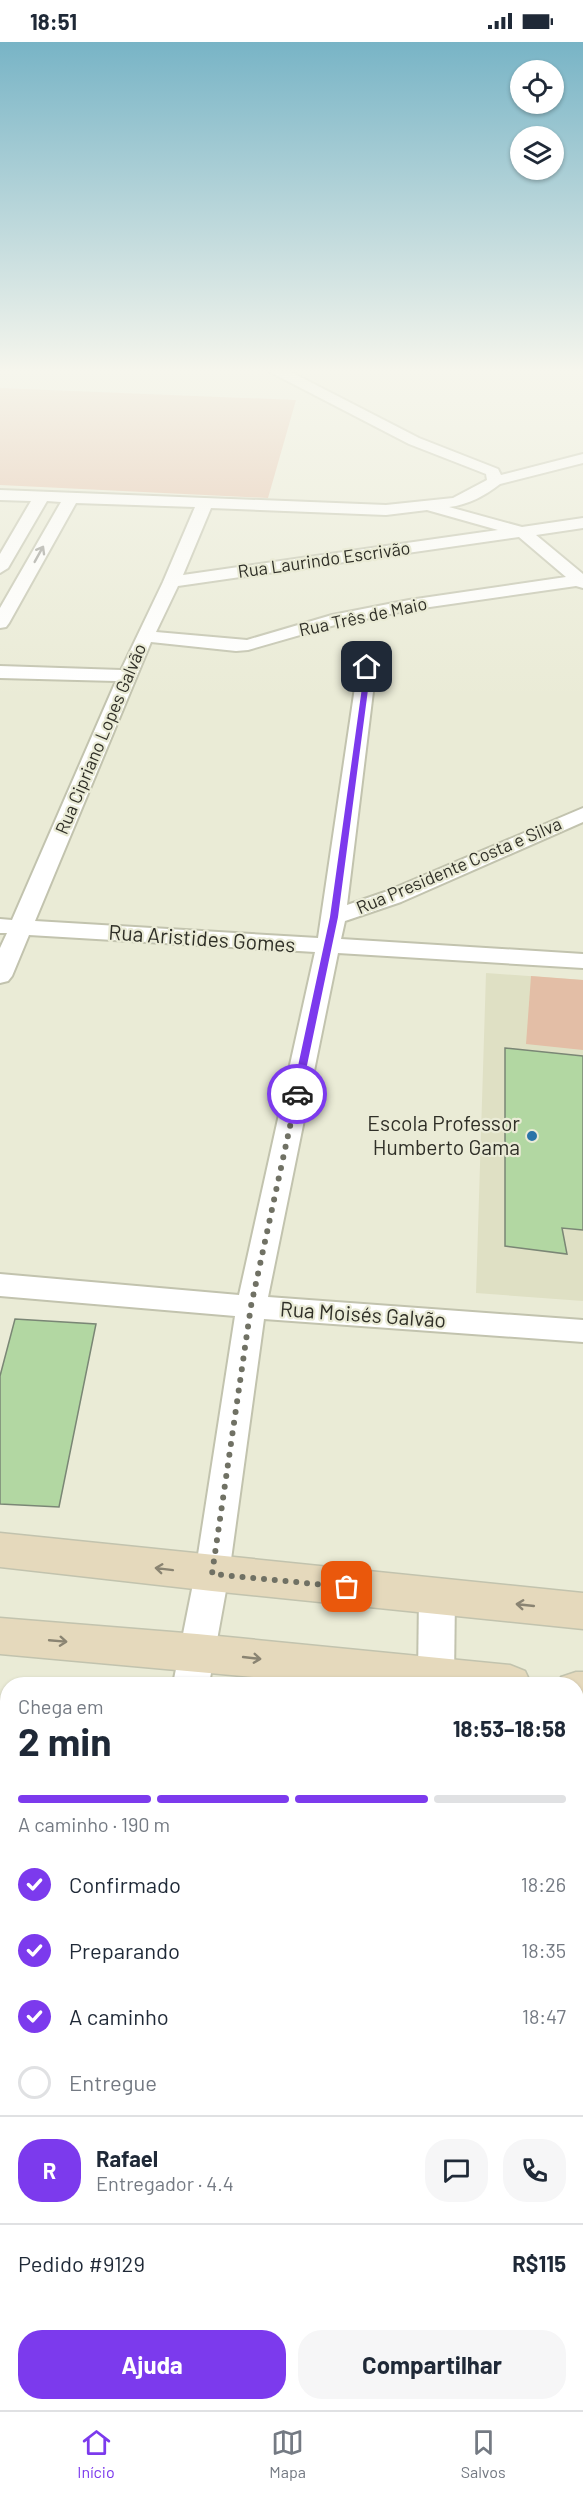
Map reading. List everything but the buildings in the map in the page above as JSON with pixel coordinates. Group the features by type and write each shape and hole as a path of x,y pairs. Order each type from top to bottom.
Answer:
{"street":[{"path":"0,495 386,510 456,501 501,480"},
{"path":"0,568 42,496"},
{"path":"0,623 9,592 71,498"},
{"name":"Rua Cipriano Lopes Galvão","path":"0,976 10,926 172,582 206,503"},
{"path":"427,506 523,532 582,581"},
{"name":"Rua Laurindo Escrivão","path":"172,582 583,523"},
{"name":"Rua Três de Maio","path":"145,636 236,646 248,645 322,622 354,615 582,581"},
{"path":"194,1668 212,1574 251,1306 329,947 367,667"},
{"path":"0,672 127,676"},
{"name":"Rua Presidente Costa e Silva","path":"334,917 393,897 583,814"},
{"name":"Rua Aristides Gomes","path":"10,926 583,961"},
{"name":"Rua Moisés Galvão","path":"0,1284 583,1331"},
{"path":"0,1550 212,1574 583,1611"},
{"path":"436,1677 437,1596"},
{"path":"0,1636 194,1668 412,1677"}],"shaded area":[{"path":"0,480 273,480 268,498 0,485"},
{"name":"Escola Professor Humberto Gama","path":"486,973 583,980 583,1301 476,1293"},
{"path":"531,976 583,980 583,1050 526,1044"}],"way so far":[{"path":"297,1094 251,1306 212,1574 347,1587"}],"place":[{"name":"Escola Professor Humberto Gama","path":"532,1136"}],"route":[{"path":"297,1094 334,917 367,667"}]}
